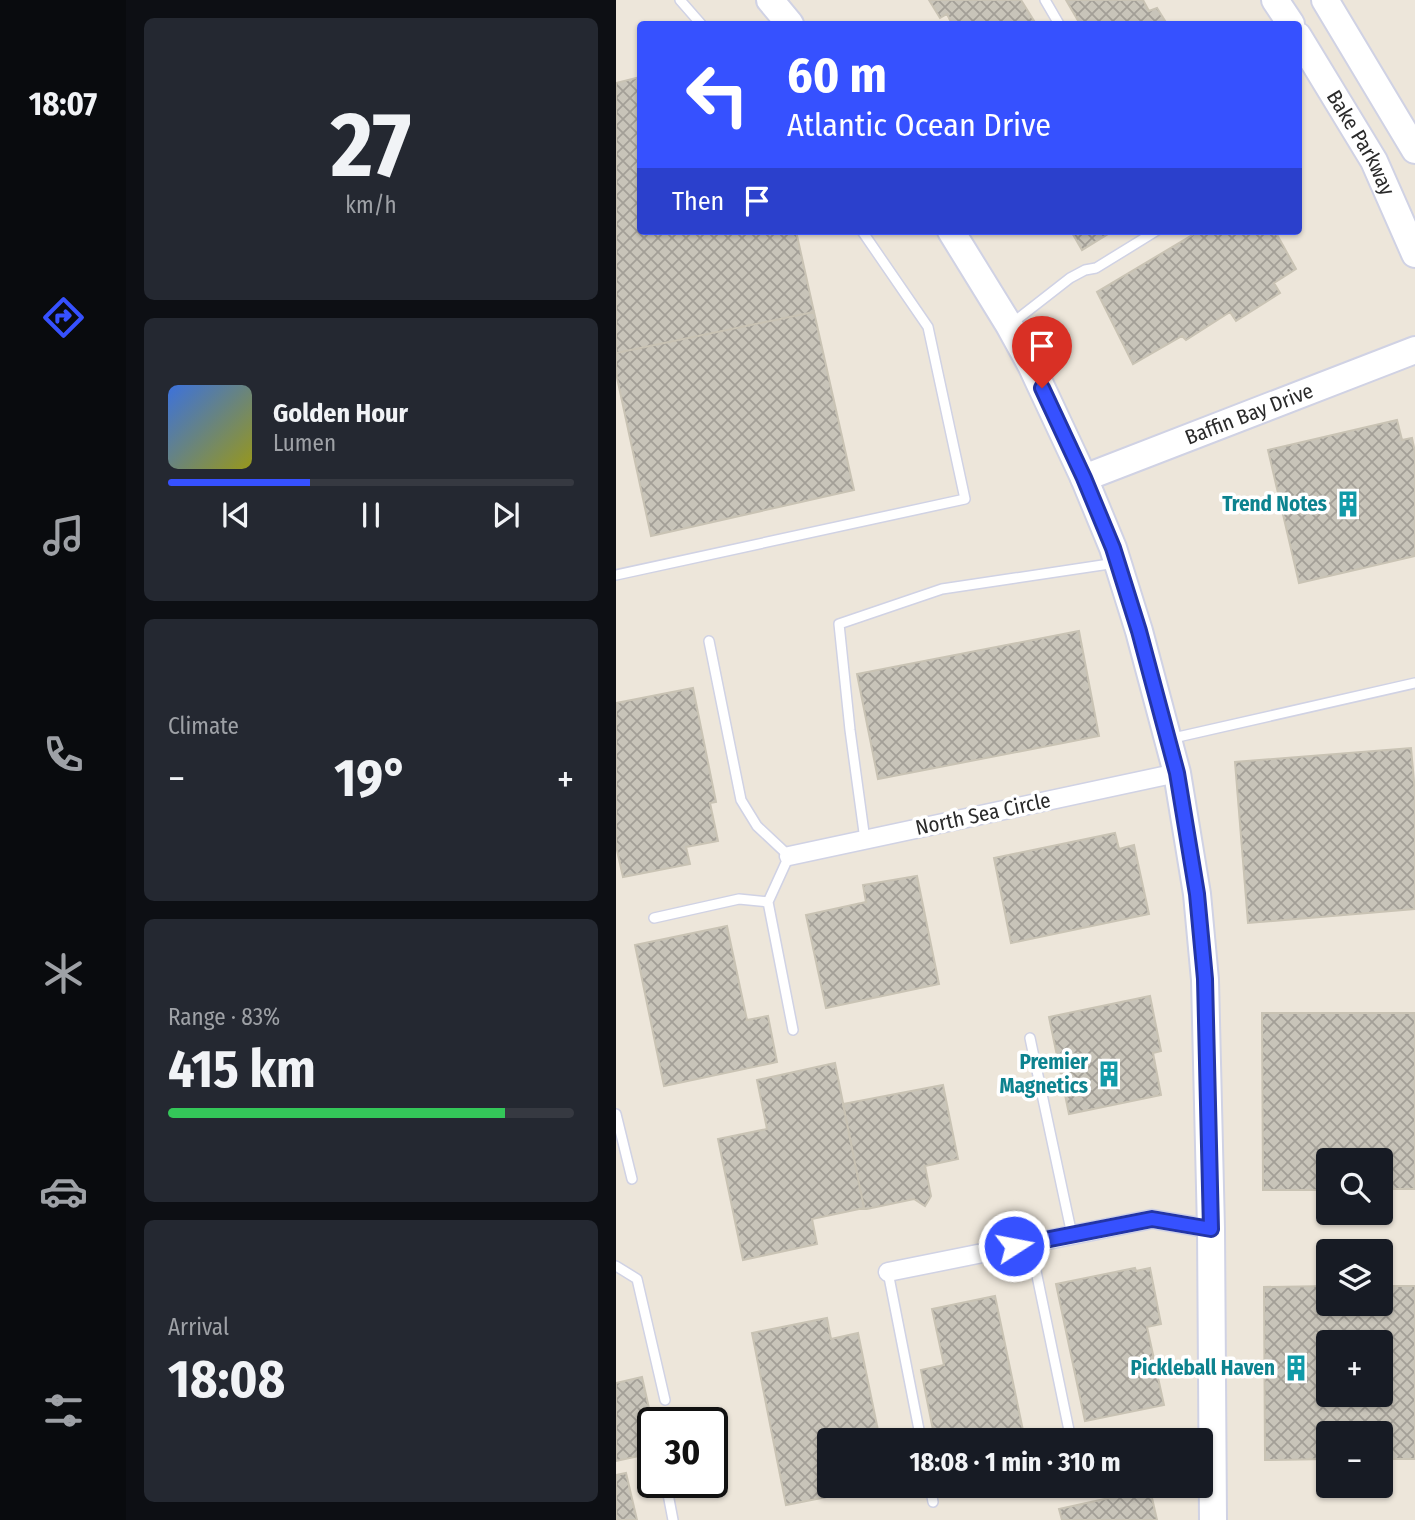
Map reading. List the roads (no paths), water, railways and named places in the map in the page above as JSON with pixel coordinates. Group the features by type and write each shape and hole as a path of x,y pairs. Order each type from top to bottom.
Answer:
{"street":[{"path":"770,0 788,21"},
{"path":"1275,0 1289,21"},
{"name":"Bake Parkway","path":"1325,0 1415,150"},
{"name":"Bake Parkway","path":"1302,43 1374,161 1415,254"},
{"path":"953,235 1031,365 1084,478 1117,562 1139,631 1177,773 1197,894 1205,979 1211,1229 1206,1428"},
{"name":"Baffin Bay Drive","path":"1084,478 1415,350"},
{"name":"North Sea Circle","path":"789,856 1177,773"},
{"path":"888,1272 1152,1219 1211,1229"},
{"path":"1211,1498 1213,1520"}],"lane":[{"path":"680,0 698,21"},
{"path":"1045,0 1057,21"},
{"path":"616,575 965,499 928,327 865,235"},
{"path":"1009,325 1070,278 1096,268 1150,235"},
{"path":"865,840 839,624 942,589 1117,562"},
{"path":"709,641 741,800 757,826 789,856 768,902 793,1030"},
{"path":"1168,739 1415,683"},
{"path":"654,918 739,899 768,902"},
{"path":"1030,1038 1072,1235"},
{"path":"616,1114 632,1179"},
{"path":"1030,1242 1069,1428"},
{"path":"616,1266 637,1279 665,1400"},
{"path":"888,1272 919,1428"},
{"path":"669,1498 673,1520"},
{"path":"932,1498 933,1502"}],"place":[{"name":"Trend Notes","path":"1348,504"},
{"name":"Premier Magnetics","path":"1109,1074"},
{"name":"Pickleball Haven","path":"1296,1368"}]}
